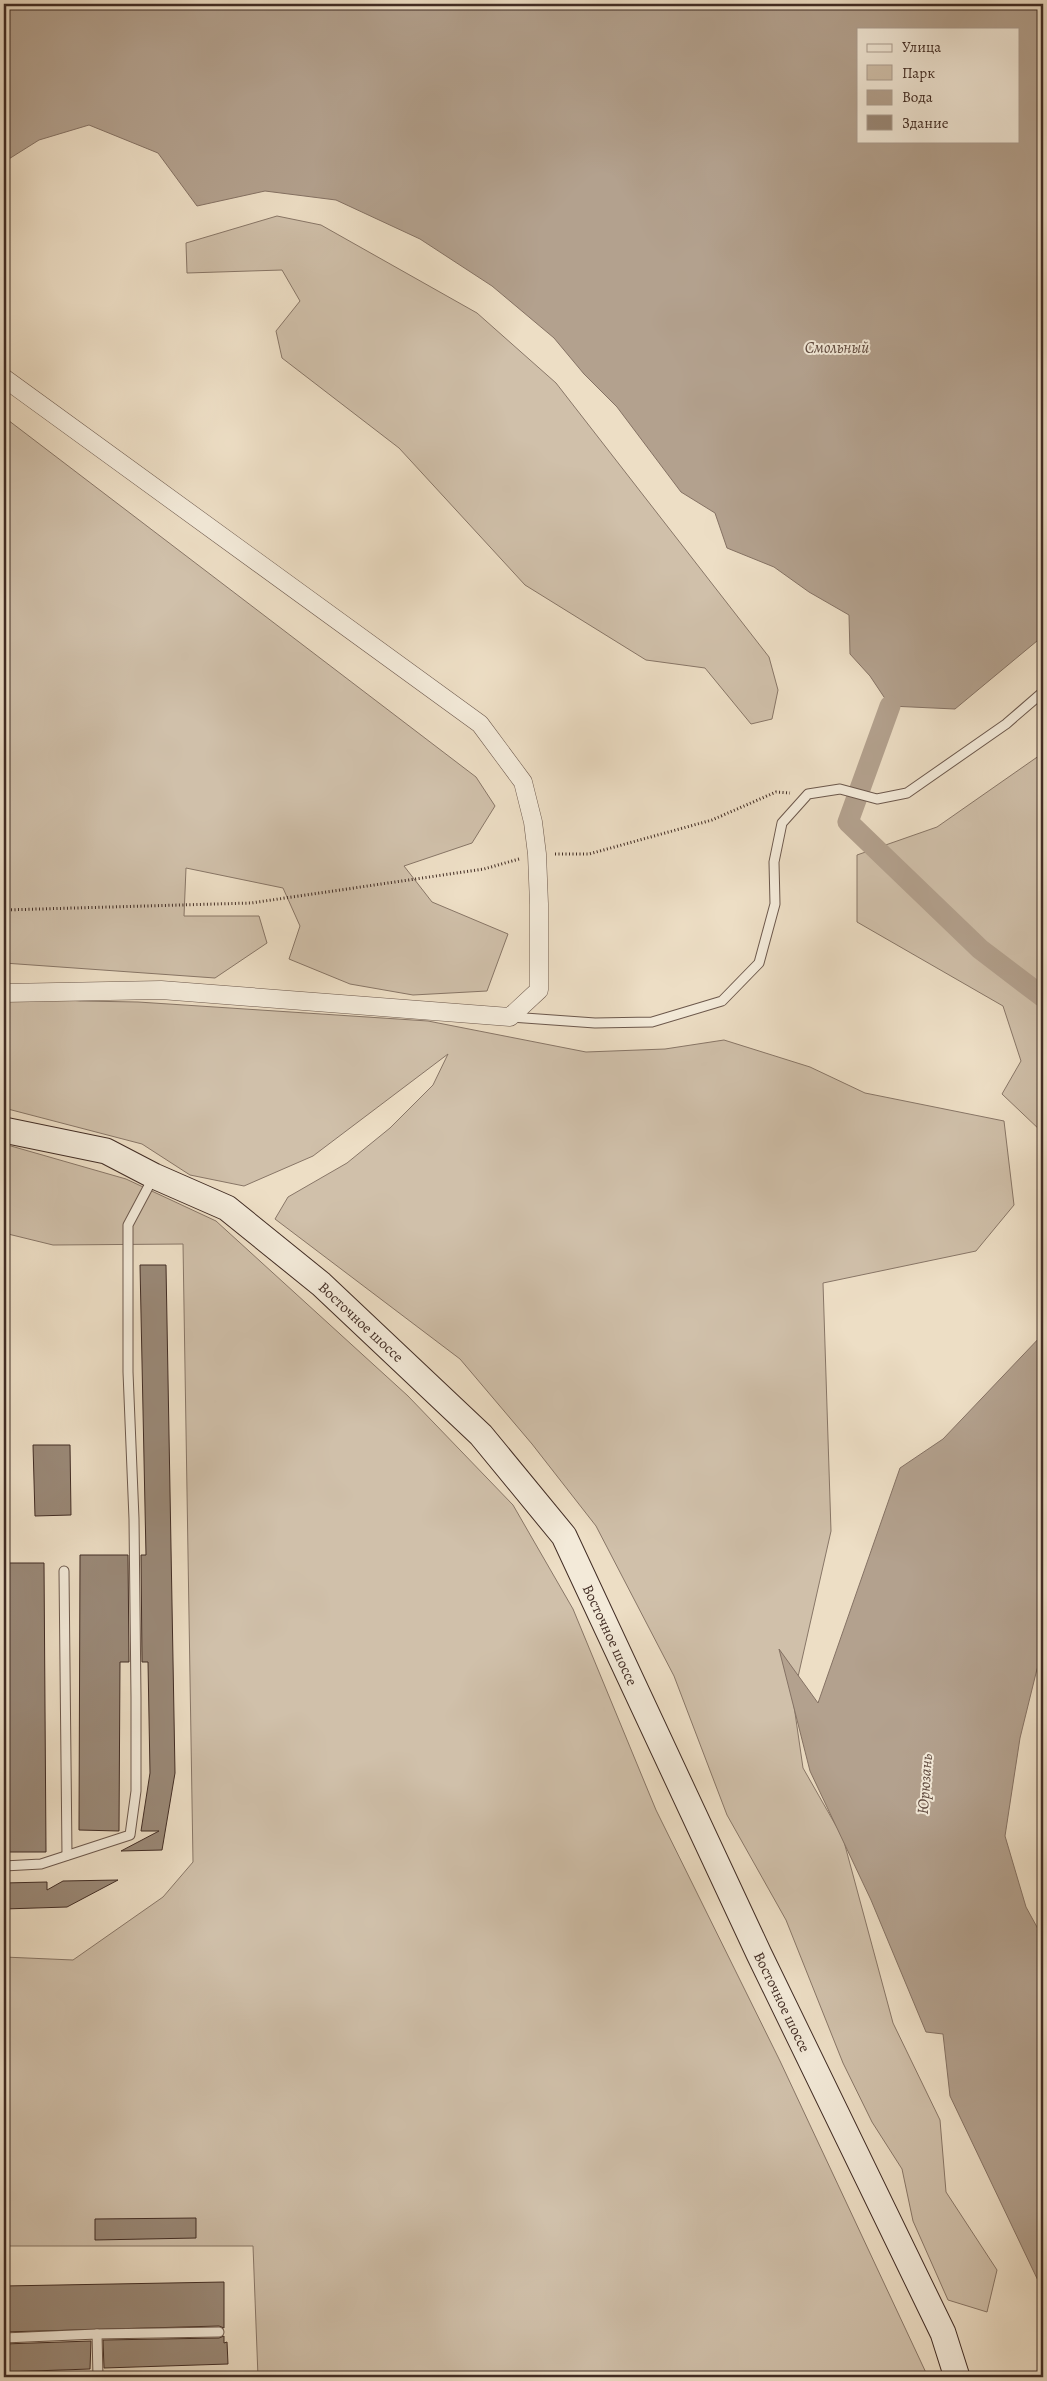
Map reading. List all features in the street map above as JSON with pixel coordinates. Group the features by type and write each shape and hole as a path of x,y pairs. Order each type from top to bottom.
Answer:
{"main road":[{"name":"Восточное шоссе","path":"4,1130 106,1151 154,1176 227,1208 321,1284 481,1435 564,1536 758,1954 944,2333 957,2377"}],"street":[{"path":"4,378 480,724 523,782 533,822 537,854 539,990 510,1017 162,990 4,993"}],"lane":[{"path":"510,1017 595,1023 652,1022 722,1001 759,963 775,904 774,862 782,823 808,794 840,790 877,799 906,793 1006,724 1043,692"},
{"path":"4,1866 41,1864 130,1835 136,1791 134,1519 128,1372 128,1225 154,1176"},
{"path":"64,1571 67,1856"},
{"path":"4,2338 219,2332"},
{"path":"97,2334 98,2377"}],"path":[{"path":"4,910 251,903 484,869 537,854 589,854 712,820 776,792 808,794"}],"green space":[{"path":"277,216 321,225 477,313 556,383 769,657 778,690 772,719 751,724 705,668 646,660 525,585 399,448 282,358 276,331 300,301 282,270 187,273 186,243"},
{"path":"4,417 476,777 495,806 472,843 404,866 432,902 508,934 487,991 413,995 350,984 289,959 300,926 283,888 186,868 184,916 259,916 267,943 215,978 4,963"},
{"path":"1043,753 1043,1199 1038,1190 1042,1132 1002,1094 1021,1061 1003,1006 857,922 857,855 937,827"},
{"path":"4,993 80,1001 138,1002 428,1021 586,1052 665,1049 724,1040 810,1067 865,1093 1004,1121 1014,1205 976,1251 823,1283 831,1531 793,1699 803,1768 843,1838 893,2023 940,2120 946,2192 997,2270 987,2312 948,2300 913,2221 902,2169 872,2122 843,2063 786,1920 727,1815 674,1676 596,1526 532,1444 460,1359 275,1219 288,1197 347,1163 390,1128 433,1085 448,1054 313,1156 244,1186 190,1175 142,1144 4,1108"},
{"path":"4,1144 126,1179 216,1221 408,1396 513,1505 573,1609 656,1810 780,2061 928,2377 258,2377 253,2246 4,2246 4,1957 73,1960 163,1897 193,1862 183,1244 53,1245 4,1233"}],"water":[{"name":"Смольный","path":"4,4 1043,4 1043,636 955,709 890,706 870,676 850,654 849,615 809,592 774,567 727,548 715,513 681,492 617,407 584,374 554,338 492,286 420,239 336,200 265,191 197,206 158,153 89,125 39,140 4,162"},
{"name":"Юрюзань","path":"1043,1334 1043,1657 1037,1669 1020,1738 1005,1836 1026,1907 1043,1938 1043,2291 950,2096 943,2034 926,2032 871,1900 810,1771 779,1649 818,1703 900,1468 943,1439"}],"building":[{"path":"140,1265 166,1265 175,1773 162,1850 121,1851 159,1831 141,1831 150,1773 148,1662 142,1662 141,1555 146,1555"},
{"path":"33,1445 70,1445 71,1515 35,1516"},
{"path":"80,1555 128,1555 129,1662 120,1662 119,1831 79,1830"},
{"path":"4,1563 44,1563 46,1852 6,1852"},
{"path":"118,1880 67,1907 4,1909 4,1883 47,1882 47,1890 63,1881"},
{"path":"196,2218 196,2238 95,2240 95,2219"},
{"path":"224,2282 224,2328 219,2326 4,2332 4,2286"},
{"path":"224,2336 224,2343 227,2342 228,2364 104,2368 103,2340 219,2338"},
{"path":"91,2341 90,2369 4,2372 4,2344"}],"waterway":[{"path":"890,706 848,822 980,949 1043,997"}]}
